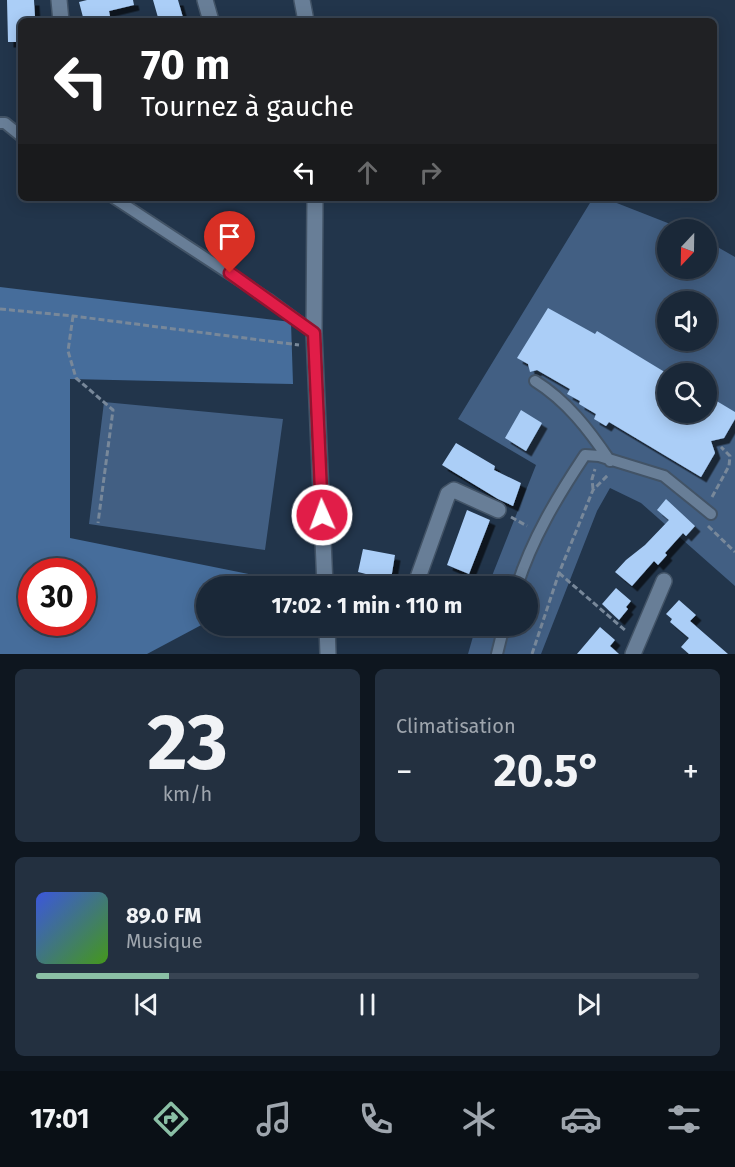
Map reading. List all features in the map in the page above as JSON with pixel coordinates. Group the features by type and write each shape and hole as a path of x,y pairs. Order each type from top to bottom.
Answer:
{"street":[{"path":"58,0 61,18"},
{"path":"205,0 210,18"},
{"path":"302,0 305,18"},
{"path":"315,201 315,340 325,576"},
{"path":"419,576 448,494 454,490 498,510"},
{"path":"640,651 664,580"},
{"path":"327,636 328,654"}],"lane":[{"path":"0,123 5,123 18,134"},
{"path":"119,201 268,299 315,340"},
{"path":"535,381 553,392 615,462"},
{"path":"521,576 539,532 566,483 585,455 599,456 664,476 708,512"},
{"path":"497,654 502,636"}],"path":[{"path":"0,309 315,340"},
{"path":"73,315 68,351 76,378 113,410 98,523"},
{"path":"721,447 730,456 729,466 704,522 735,552"},
{"path":"593,490 592,479 599,456"},
{"path":"532,654 560,573 593,490 615,462"},
{"path":"498,510 539,532"},
{"path":"560,573 631,635 640,651"}],"shaded area":[{"path":"591,201 612,201 658,219 657,279 717,279 717,247 735,257 735,586 641,503 610,488 597,511 541,654 468,654 473,636 538,636 538,576 492,576 536,465 458,419"},
{"path":"0,287 291,322 293,384 70,379 70,538 258,576 196,576 196,628 147,654 0,654"},
{"path":"104,402 283,419 265,550 89,524"}],"building":[{"path":"7,0 34,0 35,17 18,18 18,42 8,42"},
{"path":"133,0 134,5 109,11 110,18 83,18 79,2"},
{"path":"153,0 178,0 183,18 158,18"},
{"path":"548,308 595,334 597,331 657,367 657,423 717,423 717,401 735,412 735,419 724,438 711,441 715,453 701,477 609,422 606,426 594,419 596,414 567,394 570,389 537,370 530,372 528,364 517,358"},
{"path":"521,410 542,423 526,451 505,438"},
{"path":"456,443 495,466 494,470 521,483 513,506 442,465"},
{"path":"666,499 695,526 686,536 683,533 665,553 667,555 658,565 654,561 632,586 615,572 669,520 657,510"},
{"path":"467,510 490,520 469,574 447,565"},
{"path":"363,549 395,555 392,576 366,576 366,574 358,572"},
{"path":"616,588 631,601 619,620 602,604"},
{"path":"679,600 696,615 690,621 728,654 689,654 681,647 689,638 670,622 672,619 666,614"},
{"path":"600,627 615,640 610,646 619,654 577,654"}],"route":[{"path":"230,273 314,333 322,515"}]}
